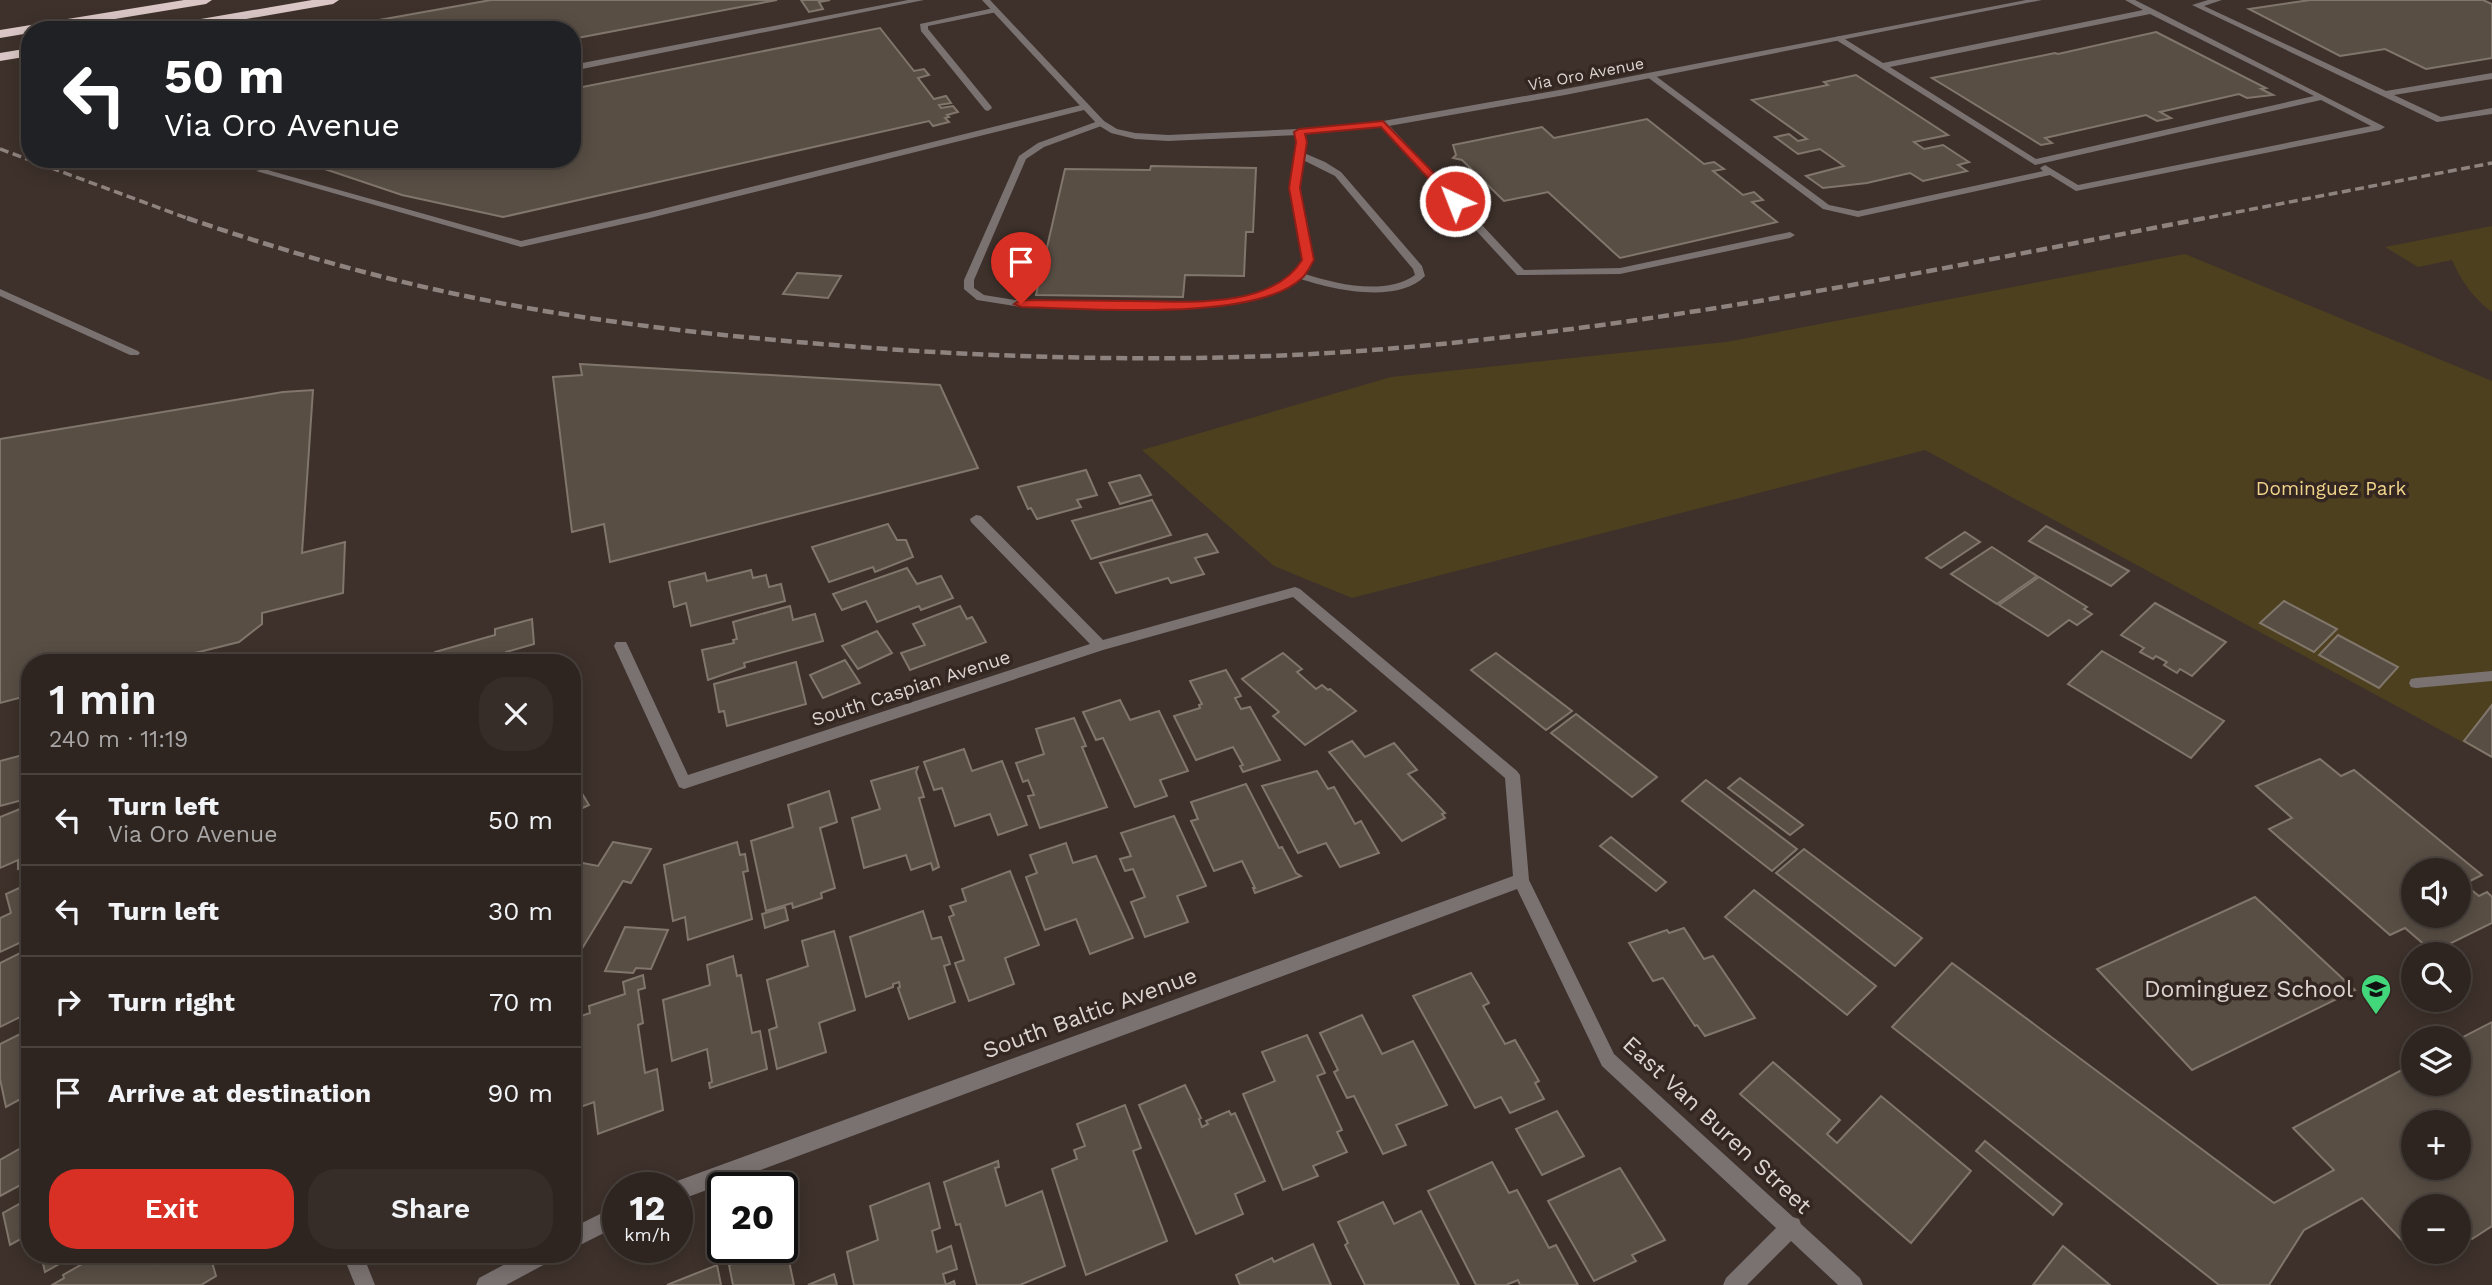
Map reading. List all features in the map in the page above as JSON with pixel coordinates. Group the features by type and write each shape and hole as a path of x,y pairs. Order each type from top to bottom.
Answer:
{"highway":[{"path":"79,21 206,0"},
{"path":"212,21 333,0"},
{"path":"0,34 21,31"},
{"path":"0,57 21,54"}],"street":[{"path":"581,66 915,0"},
{"path":"986,0 1101,123 1041,145 1022,158 969,280 969,289 981,298 1021,304 1207,305 1257,297 1287,284 1299,275 1308,260 1295,188 1301,142 1299,132"},
{"name":"Via Oro Avenue","path":"1101,123 1114,131 1135,136 1168,138 1299,132 1383,124 1650,76 2038,0"},
{"path":"1837,38 2076,188 2380,127 2129,0"},
{"path":"2186,0 2440,120 2492,111"},
{"path":"2196,5 2218,0"},
{"path":"988,108 924,29 924,24 995,10"},
{"path":"1883,66 2151,11"},
{"path":"1650,76 1826,207 1843,213 1858,214 2051,172"},
{"path":"2385,94 2492,76"},
{"path":"2035,162 2322,97"},
{"path":"261,171 521,244 650,215 1086,107"},
{"path":"1383,124 1521,273 1620,271 1790,235"},
{"path":"1299,275 1340,288 1392,287 1416,281 1420,276 1418,268 1338,174 1300,155"},
{"path":"0,292 134,353"},
{"path":"976,519 1100,646"},
{"name":"South Caspian Avenue","path":"621,646 684,783 1100,646 1296,592"},
{"name":"East Van Buren Street","path":"1296,592 1512,775 1521,880 1608,1060 1792,1226 1853,1285"},
{"path":"2416,683 2492,676"},
{"name":"South Baltic Avenue","path":"693,1185 1521,880"},
{"path":"581,1234 602,1223"},
{"path":"1733,1285 1792,1226"},
{"path":"356,1263 365,1285"},
{"path":"486,1285 527,1263"}],"green space":[{"path":"2492,226 2492,312 2469,289 2452,260 2418,267 2385,247"},
{"name":"Dominguez Park","path":"2185,254 2492,381 2492,758 1925,450 1352,598 1274,566 1142,450 1391,377 1726,342"}],"building":[{"path":"491,0 777,0 581,37 581,21 373,21"},
{"path":"801,0 830,0 819,2 823,9 809,12"},
{"path":"2310,0 2483,0 2492,4 2492,58 2426,69 2385,49 2340,56 2249,9"},
{"path":"880,28 914,71 924,69 929,75 918,78 934,99 946,96 951,103 939,105 941,108 953,106 958,112 947,115 949,117 945,118 949,122 933,126 929,121 503,217 402,195 322,168 581,168 581,87"},
{"path":"2156,32 2266,88 2261,89 2273,95 2247,98 2239,94 2160,112 2171,118 2157,121 2146,115 2045,138 2052,143 2041,145 1932,78 2058,54"},
{"path":"1856,75 1948,135 1914,142 1924,149 1943,145 1969,162 1958,165 1967,171 1923,181 1910,173 1867,183 1823,188 1806,176 1844,166 1820,149 1798,154 1775,137 1789,134 1798,141 1807,139 1752,100 1828,85 1824,82"},
{"path":"1647,119 1704,164 1714,162 1724,169 1713,171 1743,195 1754,192 1763,200 1752,202 1777,222 1620,258 1548,192 1504,201 1462,160 1453,158 1456,155 1453,145 1542,127 1554,138"},
{"path":"1151,166 1256,168 1253,232 1246,232 1244,276 1185,275 1183,297 1036,295 1065,169 1150,170"},
{"path":"797,273 841,276 828,298 783,294"},
{"path":"580,364 940,385 978,468 610,562 604,524 572,532 553,377 582,375"},
{"path":"313,390 302,553 345,542 343,593 262,613 262,624 239,642 191,654 21,654 21,697 0,703 0,439 283,392"},
{"path":"1086,470 1097,495 1077,500 1081,507 1037,519 1031,508 1028,509 1018,487"},
{"path":"1140,475 1151,495 1120,504 1109,483"},
{"path":"1152,500 1171,535 1091,559 1072,521"},
{"path":"888,524 897,540 906,540 913,557 875,572 873,567 829,582 812,547"},
{"path":"2046,526 2129,571 2111,586 2029,541"},
{"path":"1965,532 1980,542 1941,568 1926,558"},
{"path":"1207,534 1218,552 1195,558 1204,574 1171,583 1168,578 1116,593 1100,563"},
{"path":"1992,547 2037,576 1997,604 1951,574"},
{"path":"907,568 917,584 941,576 953,598 921,610 919,606 877,622 866,601 842,610 833,594"},
{"path":"751,570 753,578 766,575 769,587 781,584 785,601 691,626 686,603 674,607 669,582 705,573 707,581"},
{"path":"2039,577 2087,607 2084,609 2092,614 2077,625 2069,620 2048,636 1999,605"},
{"path":"2284,601 2337,629 2314,652 2260,623"},
{"path":"2155,603 2226,642 2192,676 2180,669 2177,673 2164,665 2167,662 2140,652 2144,648 2121,635"},
{"path":"790,606 793,620 815,614 823,641 744,663 745,667 708,680 702,650 734,643 733,640 737,639 733,622"},
{"path":"960,606 967,619 972,617 986,642 910,670 901,653 925,645 913,624"},
{"path":"532,619 534,644 506,654 435,654 495,635 495,629"},
{"path":"877,631 892,653 858,669 842,646"},
{"path":"2338,635 2398,667 2379,688 2319,655"},
{"path":"2102,651 2224,721 2191,758 2068,684"},
{"path":"1283,653 1302,669 1297,672 1316,689 1322,685 1330,689 1356,711 1305,745 1273,716 1279,712 1242,679"},
{"path":"1496,653 1572,711 1546,730 1471,670"},
{"path":"845,660 860,683 823,698 810,675"},
{"path":"796,662 806,704 727,726 724,711 719,712 714,684"},
{"path":"1226,670 1241,696 1235,698 1241,709 1250,707 1280,760 1243,772 1240,766 1243,765 1233,747 1196,760 1174,716 1200,708 1199,705 1202,704 1190,681"},
{"path":"1120,700 1130,720 1159,711 1188,771 1160,780 1167,796 1135,807 1103,738 1096,740 1083,712"},
{"path":"2492,705 2492,757 2464,741"},
{"path":"1576,714 1657,777 1632,797 1551,733"},
{"path":"1074,718 1086,746 1082,747 1107,807 1040,828 1028,796 1034,795 1028,780 1023,782 1016,763 1044,754 1036,729"},
{"path":"1352,741 1365,757 1394,743 1417,770 1408,774 1445,813 1442,814 1445,818 1402,841 1329,752"},
{"path":"964,749 972,771 1002,761 1027,825 998,835 990,814 955,826 942,788 934,790 924,762"},
{"path":"21,755 21,800 0,806 0,761"},
{"path":"2320,759 2341,776 2354,770 2461,858 2401,858 2401,928 2405,928 2390,935 2269,829 2292,818 2256,786"},
{"path":"918,767 916,772 924,797 919,798 939,867 933,870 931,863 911,870 906,855 864,868 852,818 880,809 871,781"},
{"path":"1317,771 1328,789 1334,787 1355,824 1361,821 1379,853 1340,867 1326,843 1298,853 1262,786"},
{"path":"1740,778 1803,825 1790,835 1728,788"},
{"path":"1706,780 1797,849 1772,871 1682,801"},
{"path":"1246,784 1279,848 1282,847 1296,873 1301,876 1255,893 1242,861 1214,871 1191,821 1198,819 1191,802"},
{"path":"829,791 837,822 820,828 835,888 821,893 822,898 793,908 792,903 766,911 751,841 793,827 788,805"},
{"path":"581,792 589,805 581,809"},
{"path":"20,809 21,868 18,869 18,860 0,868 0,817"},
{"path":"1174,816 1206,886 1177,896 1188,922 1145,937 1131,902 1145,897 1133,869 1125,871 1120,859 1131,856 1121,833"},
{"path":"1611,837 1666,882 1656,891 1600,846"},
{"path":"613,842 651,849 631,883 623,881 581,950 581,863 598,866"},
{"path":"737,842 740,855 745,854 748,871 743,872 752,919 688,940 685,917 673,921 664,865"},
{"path":"1066,843 1073,863 1096,856 1133,938 1090,954 1076,919 1045,930 1026,877 1037,873 1030,855"},
{"path":"1804,849 1922,938 1895,966 1776,873"},
{"path":"2471,866 2482,875 2471,880"},
{"path":"1010,871 1039,945 1005,958 1014,984 969,1001 955,963 964,960 949,917 954,915 950,906 966,901 962,889"},
{"path":"21,887 21,942 0,952 0,918 11,913 6,894"},
{"path":"1754,890 1876,986 1847,1015 1725,917"},
{"path":"2471,890 2479,896 2487,892 2492,897 2492,923 2453,942 2421,942 2405,928 2471,928"},
{"path":"2255,897 2355,990 2192,1070 2097,969"},
{"path":"785,907 788,920 765,928 762,914"},
{"path":"923,911 932,939 941,937 950,964 944,966 955,1002 909,1019 898,988 899,982 866,997 850,937"},
{"path":"625,927 668,930 651,969 636,968 633,973 605,971"},
{"path":"1684,928 1704,959 1713,956 1755,1018 1705,1036 1697,1025 1695,1026 1663,978 1653,981 1629,943 1667,930 1669,933"},
{"path":"834,931 855,1010 819,1023 826,1052 777,1069 769,1030 777,1027 767,980 808,966 802,941"},
{"path":"21,952 21,1016 0,1027 0,963"},
{"path":"733,956 737,976 741,975 752,1033 760,1031 767,1069 710,1088 709,1083 712,1082 707,1049 672,1061 663,1000 710,985 707,965"},
{"path":"1952,963 2274,1203 2334,1170 2293,1128 2401,1070 2401,1096 2471,1096 2471,1033 2492,1022 2492,1226 2471,1238 2471,1194 2401,1194 2401,1240 2362,1198 2304,1230 2269,1285 2219,1285 1892,1027"},
{"path":"1471,973 1489,1003 1483,1006 1505,1044 1515,1040 1539,1081 1535,1083 1544,1099 1510,1113 1501,1097 1475,1108 1413,996"},
{"path":"643,975 645,988 638,990 643,1023 638,1025 645,1073 657,1069 663,1110 598,1134 594,1102 581,1107 581,1016 590,1013 589,1006 625,994 623,982"},
{"path":"1362,1015 1382,1054 1413,1041 1447,1105 1396,1125 1406,1145 1383,1154 1354,1096 1347,1098 1334,1072 1338,1070 1320,1033"},
{"path":"21,1034 21,1099 6,1107 0,1079 0,1044"},
{"path":"1307,1035 1325,1073 1317,1076 1342,1130 1337,1132 1347,1152 1313,1166 1318,1176 1283,1190 1243,1094 1275,1081 1262,1052"},
{"path":"1773,1062 1840,1120 1827,1134 1837,1143 1881,1096 1971,1171 1911,1243 1740,1094"},
{"path":"1185,1085 1201,1118 1202,1127 1208,1124 1206,1121 1229,1111 1231,1115 1235,1113 1265,1181 1235,1194 1243,1214 1196,1234 1139,1105"},
{"path":"1125,1105 1141,1148 1133,1151 1167,1241 1086,1275 1052,1169 1077,1159 1074,1150 1085,1146 1077,1124"},
{"path":"1557,1111 1584,1156 1542,1175 1516,1129"},
{"path":"1985,1141 2062,1204 2053,1215 1976,1151"},
{"path":"21,1148 21,1185 0,1196 0,1160"},
{"path":"998,1161 999,1167 995,1168 1006,1206 1042,1191 1065,1266 1020,1285 977,1285 960,1224 956,1225 944,1182"},
{"path":"1492,1162 1509,1193 1517,1190 1549,1248 1556,1245 1578,1285 1520,1285 1518,1280 1506,1285 1476,1285 1428,1191"},
{"path":"1620,1168 1665,1240 1632,1255 1636,1261 1594,1281 1548,1201"},
{"path":"929,1183 940,1228 932,1231 937,1252 951,1246 957,1269 943,1274 946,1285 854,1285 847,1252 878,1240 870,1206"},
{"path":"1383,1202 1394,1224 1421,1211 1459,1285 1365,1285 1345,1245 1348,1243 1338,1222"},
{"path":"21,1203 21,1239 10,1245 3,1213"},
{"path":"1313,1244 1331,1285 1240,1285 1236,1275 1272,1258 1274,1262"},
{"path":"2063,1246 2110,1285 2033,1285"},
{"path":"43,1263 61,1263 45,1272"},
{"path":"84,1263 212,1263 216,1276 201,1285 52,1285 64,1278 63,1275"},
{"path":"789,1263 794,1285 733,1285 729,1265"},
{"path":"717,1265 721,1285 667,1285"},
{"path":"834,1274 837,1285 808,1285"}],"railway":[{"path":"0,149 21,157"},
{"path":"2196,220 2492,163"},
{"path":"51,168 192,220"},
{"path":"187,218 309,257 402,282 549,312 608,321 784,341 901,350 1137,358 1314,354 1582,328 1791,296 2205,218"}],"place":[{"name":"Dominguez School","path":"2376,1016"}],"route":[{"path":"1021,304 1207,305 1257,297 1287,284 1299,275 1308,260 1295,188 1301,142 1299,132 1383,124 1455,201"}]}
